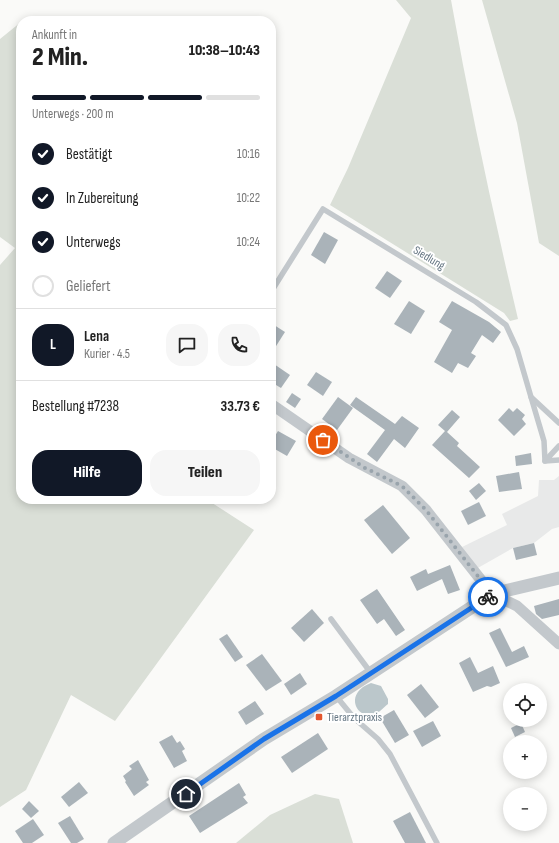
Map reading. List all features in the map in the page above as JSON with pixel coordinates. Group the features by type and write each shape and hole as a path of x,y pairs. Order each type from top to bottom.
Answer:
{"street":[{"path":"276,407 349,458 402,486 426,510 492,594 517,606 559,644"},
{"path":"114,843 264,739 371,674 423,638 492,594 559,578"}],"lane":[{"name":"Siedlung","path":"276,284 323,209 476,302 506,326 517,349 531,397"},
{"path":"531,397 559,423"},
{"path":"531,397 544,441 545,461"},
{"path":"545,461 559,446"},
{"path":"545,461 559,460"},
{"path":"331,619 371,674"},
{"path":"336,696 354,718 378,739 390,754 437,843"}],"shaded area":[{"path":"396,0 451,0 482,160 518,319 510,321 504,313 330,205 348,168 411,18"},
{"path":"482,0 559,0 559,256 539,243 517,123"},
{"path":"16,26 16,504 214,504 254,530 115,721 71,695 26,790 0,807 0,265 15,248 0,237 0,39"},
{"path":"559,476 559,527 552,529 534,543 513,548 476,569 462,547 507,525 502,514 538,496 539,480 554,480"},
{"path":"371,683 381,686 388,699 388,704 380,711 372,715 366,715 361,713 358,709 355,704 355,698 363,687"},
{"path":"315,794 339,799 353,843 236,843 270,815"}],"building":[{"path":"324,232 338,240 325,264 311,255"},
{"path":"387,271 402,281 390,298 375,288"},
{"path":"409,301 425,311 411,334 394,324"},
{"path":"452,301 489,322 501,332 493,343 482,335 471,353 476,356 468,368 458,363 452,373 434,362 452,330 439,322"},
{"path":"276,326 285,332 276,346"},
{"path":"276,365 290,375 281,388 276,385"},
{"path":"316,372 332,382 323,396 307,385"},
{"path":"292,393 301,399 295,408 286,402"},
{"path":"338,397 353,408 337,430 322,419"},
{"path":"356,397 395,424 402,416 419,428 405,448 394,439 377,462 367,454 385,430 350,405"},
{"path":"509,408 513,412 517,408 525,415 522,419 526,424 514,436 498,420"},
{"path":"452,410 460,417 447,432 459,443 457,446 480,467 469,478 432,445 445,431 438,425"},
{"path":"278,431 296,441 287,456 276,450 276,434"},
{"path":"531,453 532,464 516,466 515,456"},
{"path":"519,472 522,489 499,492 496,476"},
{"path":"479,483 486,491 476,500 469,491"},
{"path":"479,502 486,516 468,525 461,511"},
{"path":"383,505 410,538 392,554 364,520"},
{"path":"534,543 537,555 516,560 513,548"},
{"path":"450,565 460,590 448,594 442,579 417,591 410,577 426,569 428,574"},
{"path":"377,589 405,630 396,636 384,619 377,624 360,600"},
{"path":"559,599 559,615 542,619 536,614 534,606"},
{"path":"312,609 324,623 304,642 291,628"},
{"path":"500,628 512,652 524,646 529,657 506,667 489,633"},
{"path":"227,634 243,657 235,662 219,639"},
{"path":"262,654 282,681 266,691 246,665"},
{"path":"470,657 478,673 493,666 500,683 491,687 487,686 473,692 459,663"},
{"path":"300,673 307,684 291,695 284,684"},
{"path":"421,684 439,707 425,718 407,695"},
{"path":"255,701 264,714 246,725 238,712"},
{"path":"394,710 409,735 395,743 380,718"},
{"path":"433,721 441,736 422,747 413,731"},
{"path":"523,727 525,732 519,735 514,735 511,728"},
{"path":"318,733 328,749 292,773 281,757"},
{"path":"172,735 177,743 180,741 185,749 182,751 187,761 174,768 159,742"},
{"path":"138,760 149,780 146,782 149,785 134,796 123,776 132,769 129,766"},
{"path":"79,782 88,793 69,807 61,797"},
{"path":"239,783 246,795 243,797 248,803 200,833 189,816"},
{"path":"29,801 39,811 31,818 22,809"},
{"path":"410,812 426,843 405,843 393,821"},
{"path":"70,816 84,839 77,843 71,843 58,823"},
{"path":"33,819 44,835 32,843 23,843 15,831"}],"way so far":[{"path":"323,440 365,468 402,486 426,510 480,578 492,594 488,597"}],"place":[{"name":"Tierarztpraxis","path":"319,717"}],"route":[{"path":"186,794 264,739 371,674 423,638 488,597"}]}
